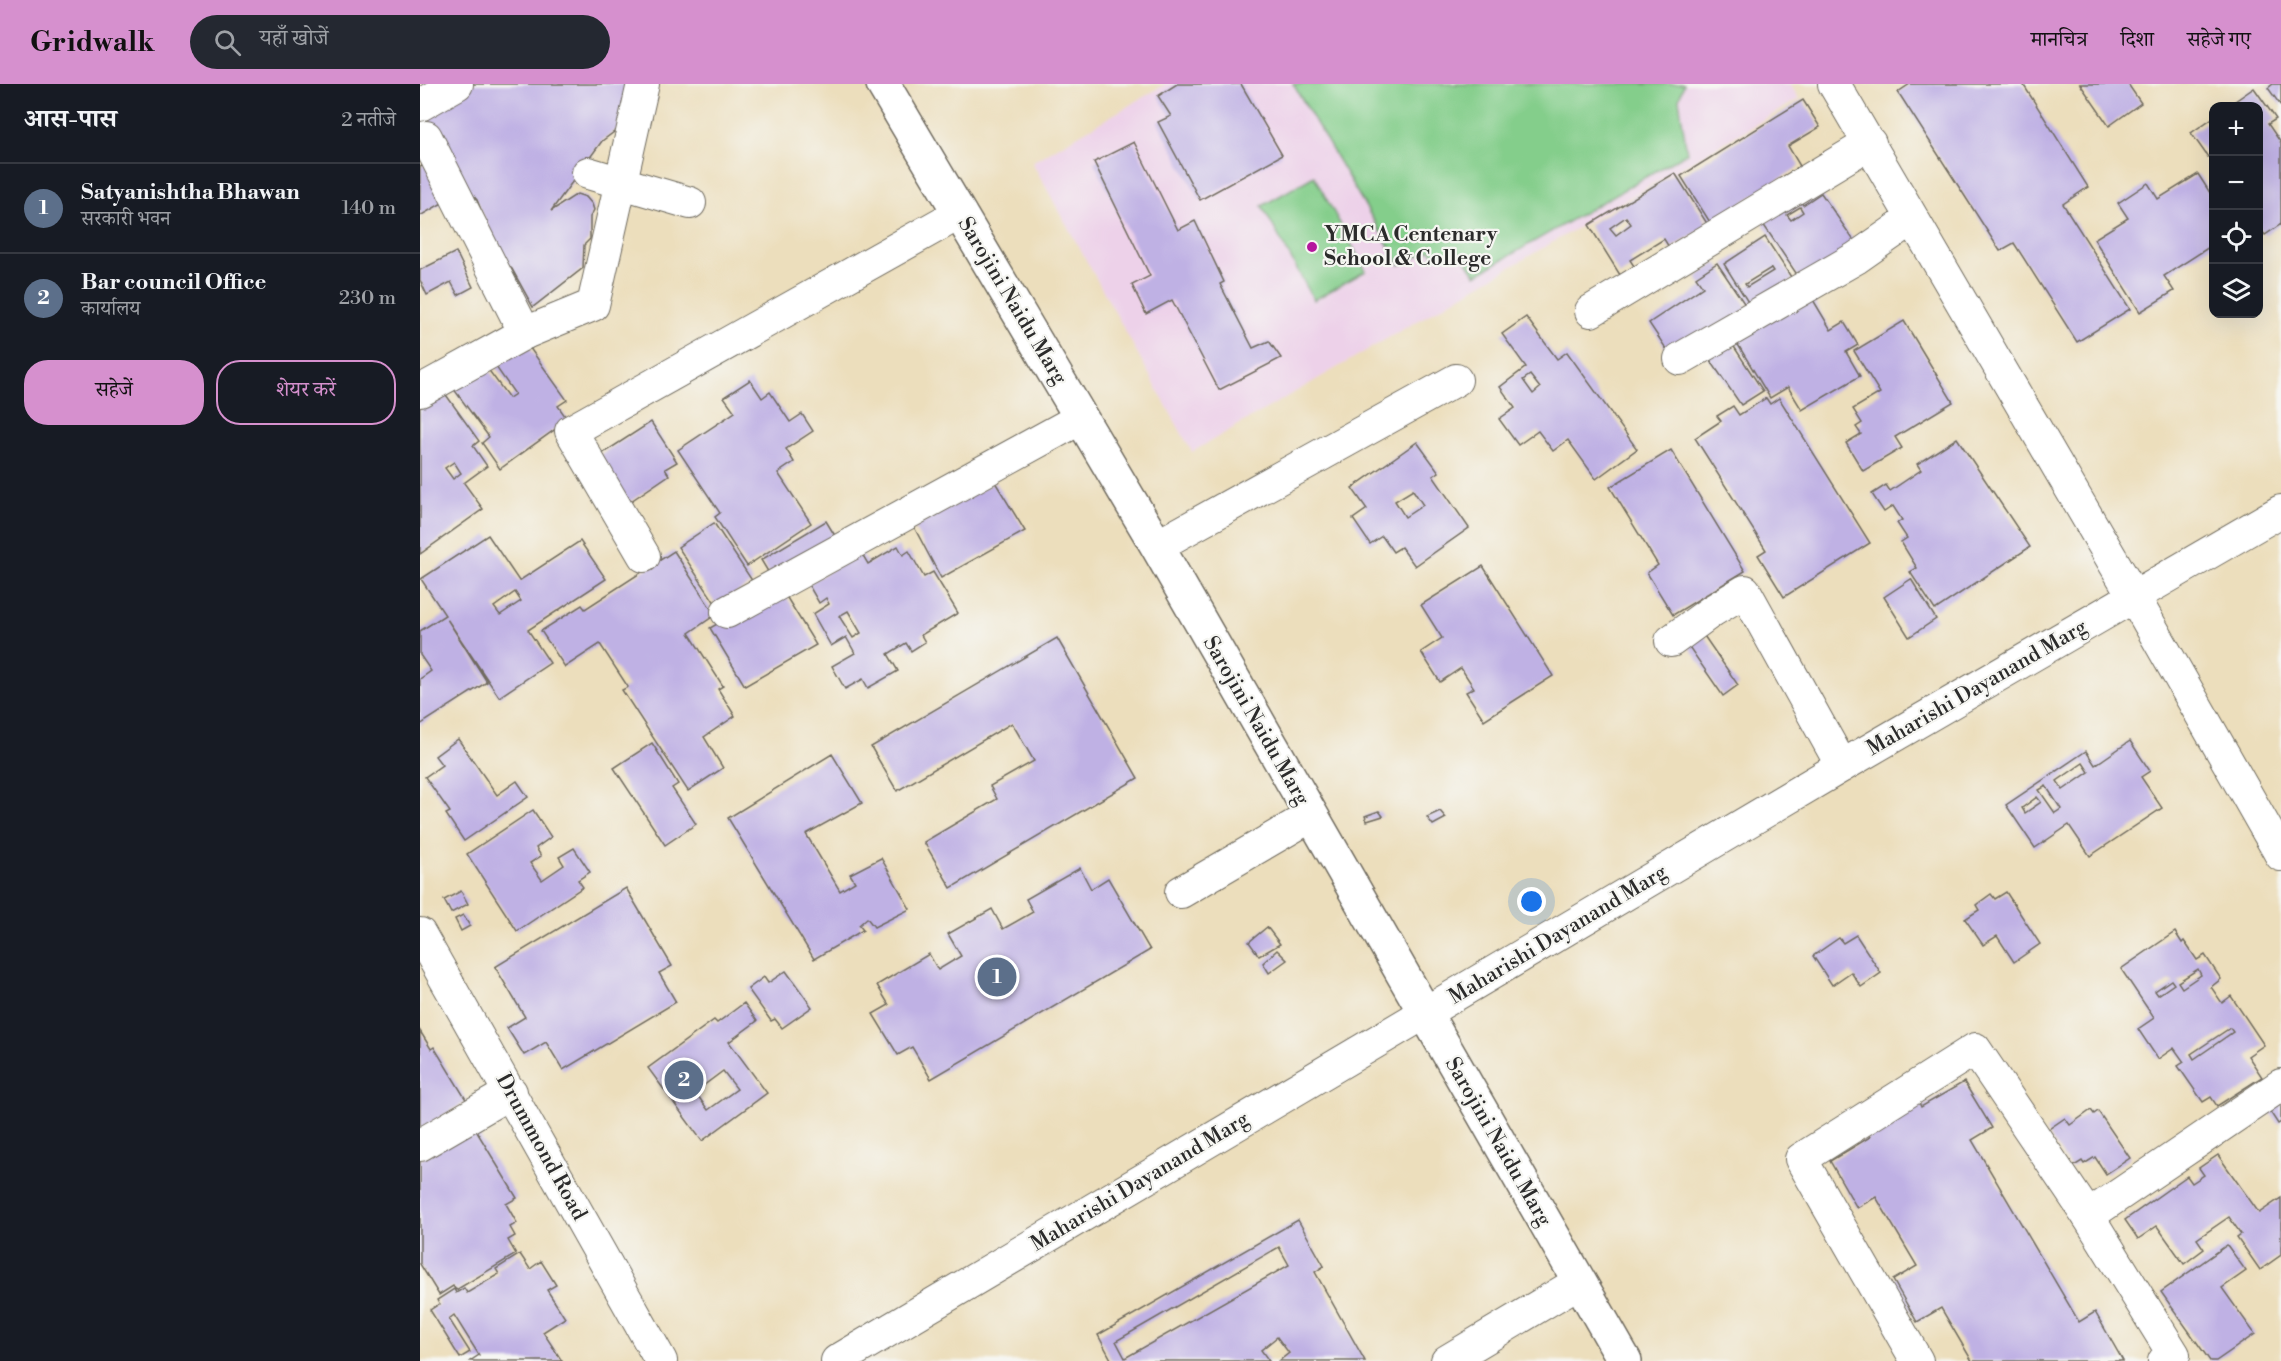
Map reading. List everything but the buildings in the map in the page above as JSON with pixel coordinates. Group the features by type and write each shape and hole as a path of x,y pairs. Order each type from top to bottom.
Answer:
{"main road":[{"name":"Sarojini Naidu Marg","path":"883,84 1157,546 1625,1361"}],"street":[{"path":"420,105 457,84"},
{"path":"420,392 525,333 593,305 642,84"},
{"path":"1842,87 1912,219 2134,597 2281,855"},
{"path":"426,137 525,333"},
{"path":"1590,311 1870,143"},
{"path":"588,173 690,202"},
{"path":"644,556 571,430 960,213"},
{"path":"1680,359 1856,258 1912,219"},
{"path":"1157,546 1456,380"},
{"path":"727,612 1081,418"},
{"name":"Maharishi Dayanand Marg","path":"837,1361 1842,766 2281,511"},
{"path":"1671,641 1712,611 1745,591 1842,766"},
{"path":"1181,892 1311,816"},
{"name":"Drummond Road","path":"421,939 511,1092 661,1361"},
{"path":"1917,1361 1801,1159 1975,1049 2088,1216 2174,1355 2164,1361"},
{"path":"2088,1216 2281,1085"},
{"path":"420,1145 511,1092"},
{"path":"1447,1361 1579,1282"}],"shaded area":[{"name":"YMCA Centenary School & College","path":"1166,84 1790,84 1799,99 1192,452 1032,162"}],"green space":[{"path":"1293,84 1684,84 1679,99 1687,153 1476,275 1461,253 1436,257 1430,250 1400,265"},
{"path":"1314,176 1366,271 1314,300 1262,206"}],"place":[{"name":"YMCA Centenary School & College","path":"1312,247"},
{"name":"Satyanishtha Bhawan","path":"997,977"},
{"name":"Bar council Office","path":"684,1080"}]}
